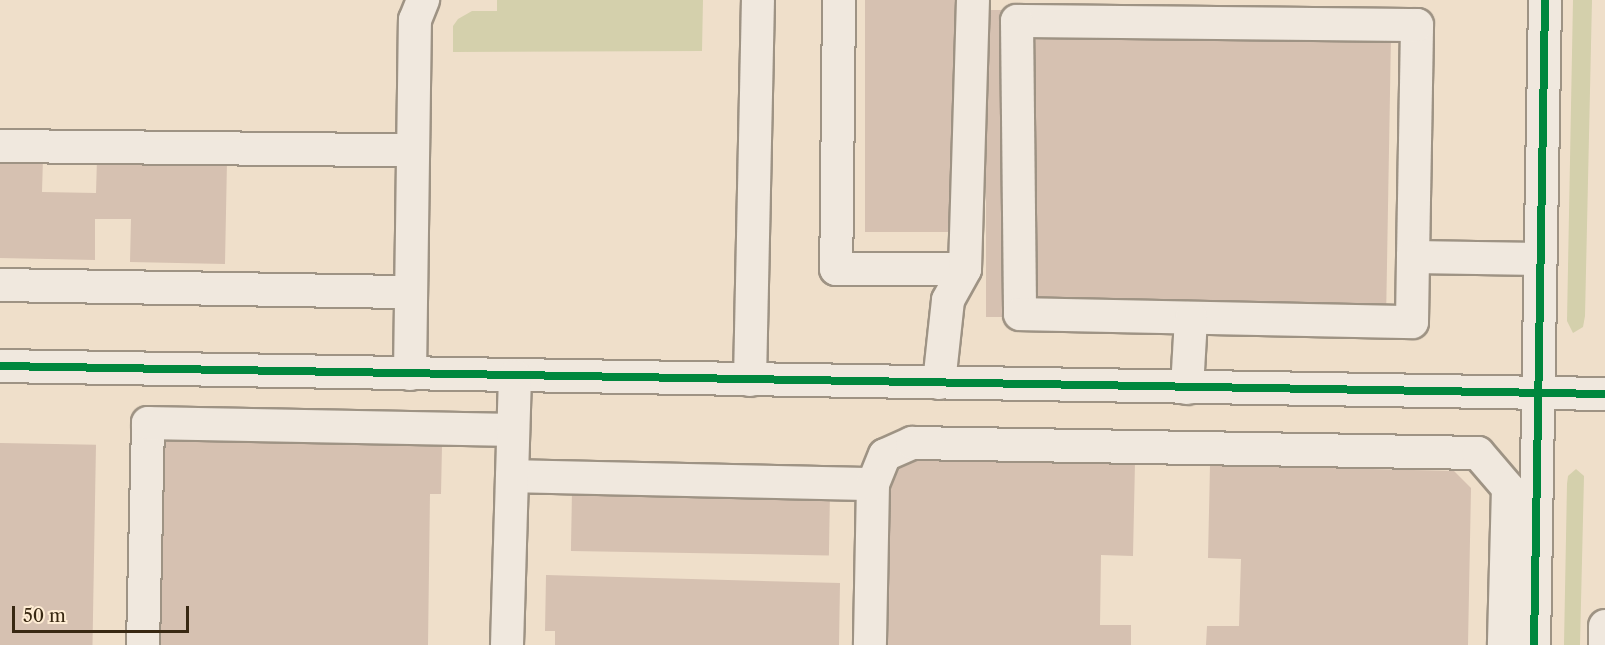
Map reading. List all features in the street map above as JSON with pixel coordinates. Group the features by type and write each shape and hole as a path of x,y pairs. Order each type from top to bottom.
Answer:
{"street":[{"path":"410,374 415,20 423,0"},
{"path":"750,380 758,0"},
{"path":"839,0 836,269 965,269"},
{"path":"939,383 948,300 965,269 973,0"},
{"path":"1534,645 1545,0"},
{"path":"1017,21 1417,25 1413,257 1412,322 1020,314 1017,21"},
{"path":"0,146 413,150"},
{"path":"1413,257 1540,260"},
{"path":"0,285 411,292"},
{"path":"1187,388 1191,318"},
{"path":"0,366 1605,394"},
{"path":"507,645 515,376"},
{"path":"143,645 148,423 513,430"},
{"path":"870,645 873,484 885,455 912,443 1478,453 1508,488 1504,645"},
{"path":"512,476 873,484"},
{"path":"1605,626 1605,645"}],"shaded area":[{"path":"497,0 703,0 702,51 453,52 453,26 458,19 472,11 497,11"},
{"path":"1573,0 1592,0 1585,316 1583,327 1573,333 1567,321"},
{"path":"1576,469 1584,476 1580,645 1564,645 1567,484 1568,476"}],"building":[{"path":"865,0 966,0 966,232 865,232"},
{"path":"986,10 1008,10 1008,317 986,317"},
{"path":"1034,32 1391,38 1386,310 1029,304"},
{"path":"0,157 43,158 42,192 96,193 97,158 227,161 225,264 130,262 131,219 95,219 95,260 0,258"},
{"path":"152,440 442,446 441,494 430,494 428,645 148,645"},
{"path":"0,443 96,445 92,645 0,645"},
{"path":"896,457 1135,462 1133,556 1101,555 1100,625 1131,625 1131,645 881,645 884,470"},
{"path":"1210,465 1454,471 1471,488 1468,645 1206,645 1207,626 1239,626 1241,559 1208,558"},
{"path":"572,490 830,495 829,555 571,551"},
{"path":"546,575 840,583 839,645 555,645 555,631 545,631"}],"cycle path":[{"path":"1534,645 1545,0"},
{"path":"0,366 1605,394"}]}
